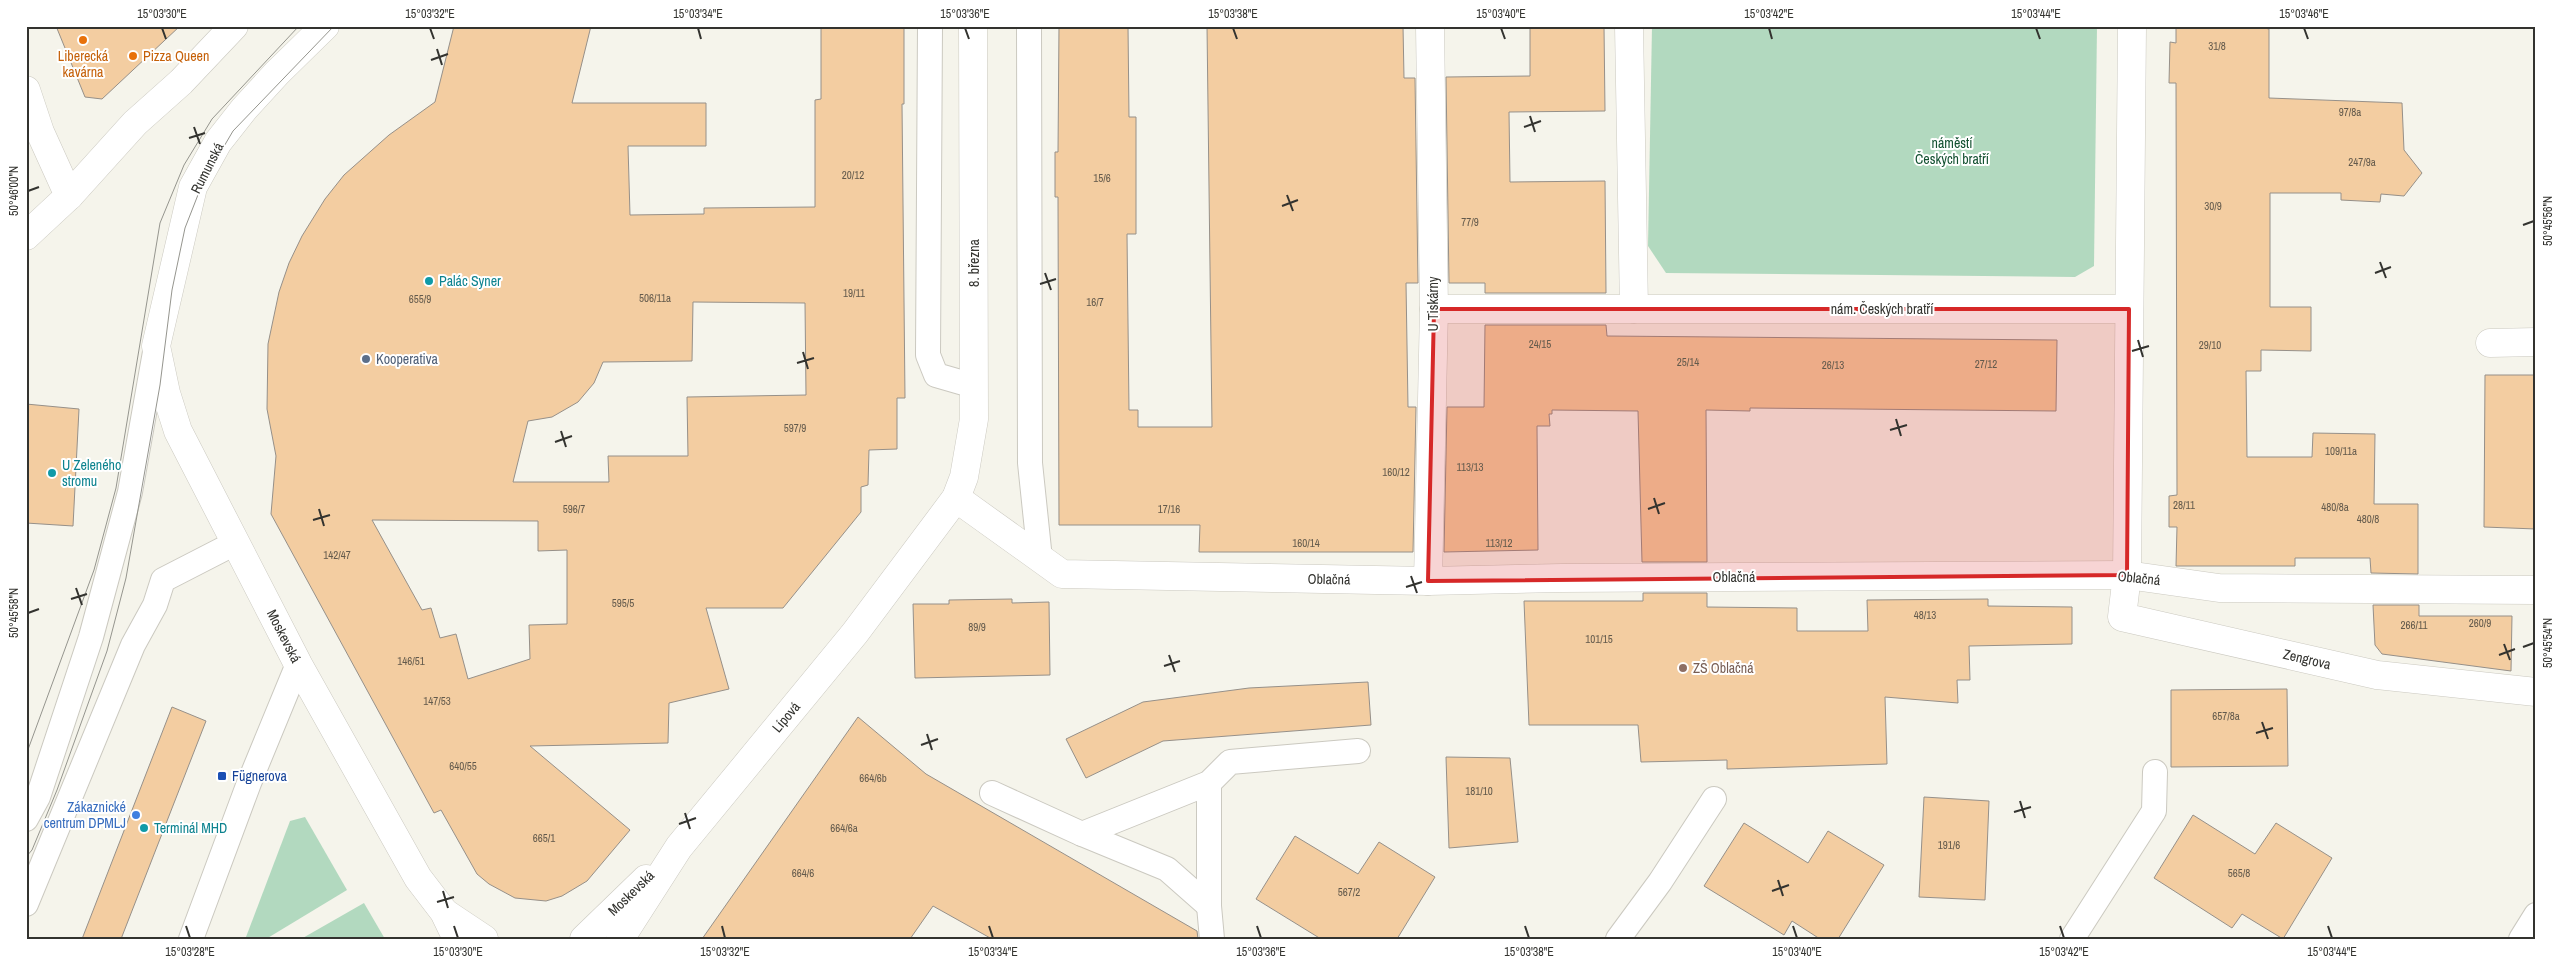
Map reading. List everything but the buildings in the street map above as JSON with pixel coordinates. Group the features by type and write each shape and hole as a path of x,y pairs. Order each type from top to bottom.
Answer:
{"street":[{"path":"26,236 69,196 135,123 181,82 234,26"},
{"name":"Rumunská","path":"156,346 193,187 218,142 244,110 277,73 325,26"},
{"name":"8. března","path":"956,498 964,477 972,429 974,386 973,26"},
{"name":"U Tiskárny","path":"1428,581 1434,309 1430,26"},
{"path":"1629,26 1634,309"},
{"path":"2127,575 2132,26"},
{"path":"26,90 40,132 69,196"},
{"name":"nám. Českých bratří","path":"1434,309 2129,309"},
{"path":"2490,343 2536,342"},
{"name":"Moskevská","path":"156,346 166,394 178,431 298,664 418,878 444,912 456,939"},
{"name":"Oblačná","path":"956,498 1062,574 1428,581 1562,578 2127,575 2219,588 2536,590"},
{"name":"Lípová","path":"620,939 679,847 855,633 956,498"},
{"name":"Zengrova","path":"2127,575 2122,616 2377,675 2536,692"},
{"name":"Moskevská","path":"584,939 679,847"},
{"name":"Moskevská","path":"444,912 484,939"}],"lane":[{"path":"930,26 928,356 936,375 974,386"},
{"path":"1029,26 1030,463 1040,559"},
{"path":"26,819 38,797 93,628 130,492 156,346"},
{"path":"26,904 134,645 155,605 162,580 235,543"},
{"path":"191,939 249,783 298,664"},
{"path":"1082,834 1209,783 1230,762 1358,751"},
{"path":"2072,939 2154,811 2155,772"},
{"path":"1209,783 1209,906 1212,939"},
{"path":"992,793 1082,834 1167,869 1209,906"},
{"path":"1618,939 1660,882 1714,799"},
{"path":"2520,939 2536,915"}],"highlighted area":[{"path":"1434,309 2129,309 2127,575 1428,581"}],"green space":[{"name":"náměstí Českých bratří","path":"1652,26 2097,26 2094,266 2075,277 1666,273 1648,246"},
{"path":"305,817 347,890 266,939 246,937 290,821"},
{"path":"364,903 385,939 301,939"}],"tram line":[{"path":"26,755 94,570 116,488 160,223 184,165 212,119 299,26"},
{"path":"26,857 32,850 57,790 107,651 126,578 160,385 172,290 185,228 203,182 233,131 334,26"}],"place":[{"name":"Liberecká kavárna","path":"83,40"},
{"name":"Pizza Queen","path":"133,56"},
{"name":"Palác Syner","path":"429,281"},
{"name":"Kooperativa","path":"366,359"},
{"name":"U Zeleného stromu","path":"52,473"},
{"name":"ZŠ Oblačná","path":"1683,668"},
{"name":"Fügnerova","path":"222,776"},
{"name":"Zákaznické centrum DPMLJ","path":"136,815"},
{"name":"Terminál MHD","path":"144,828"}]}
